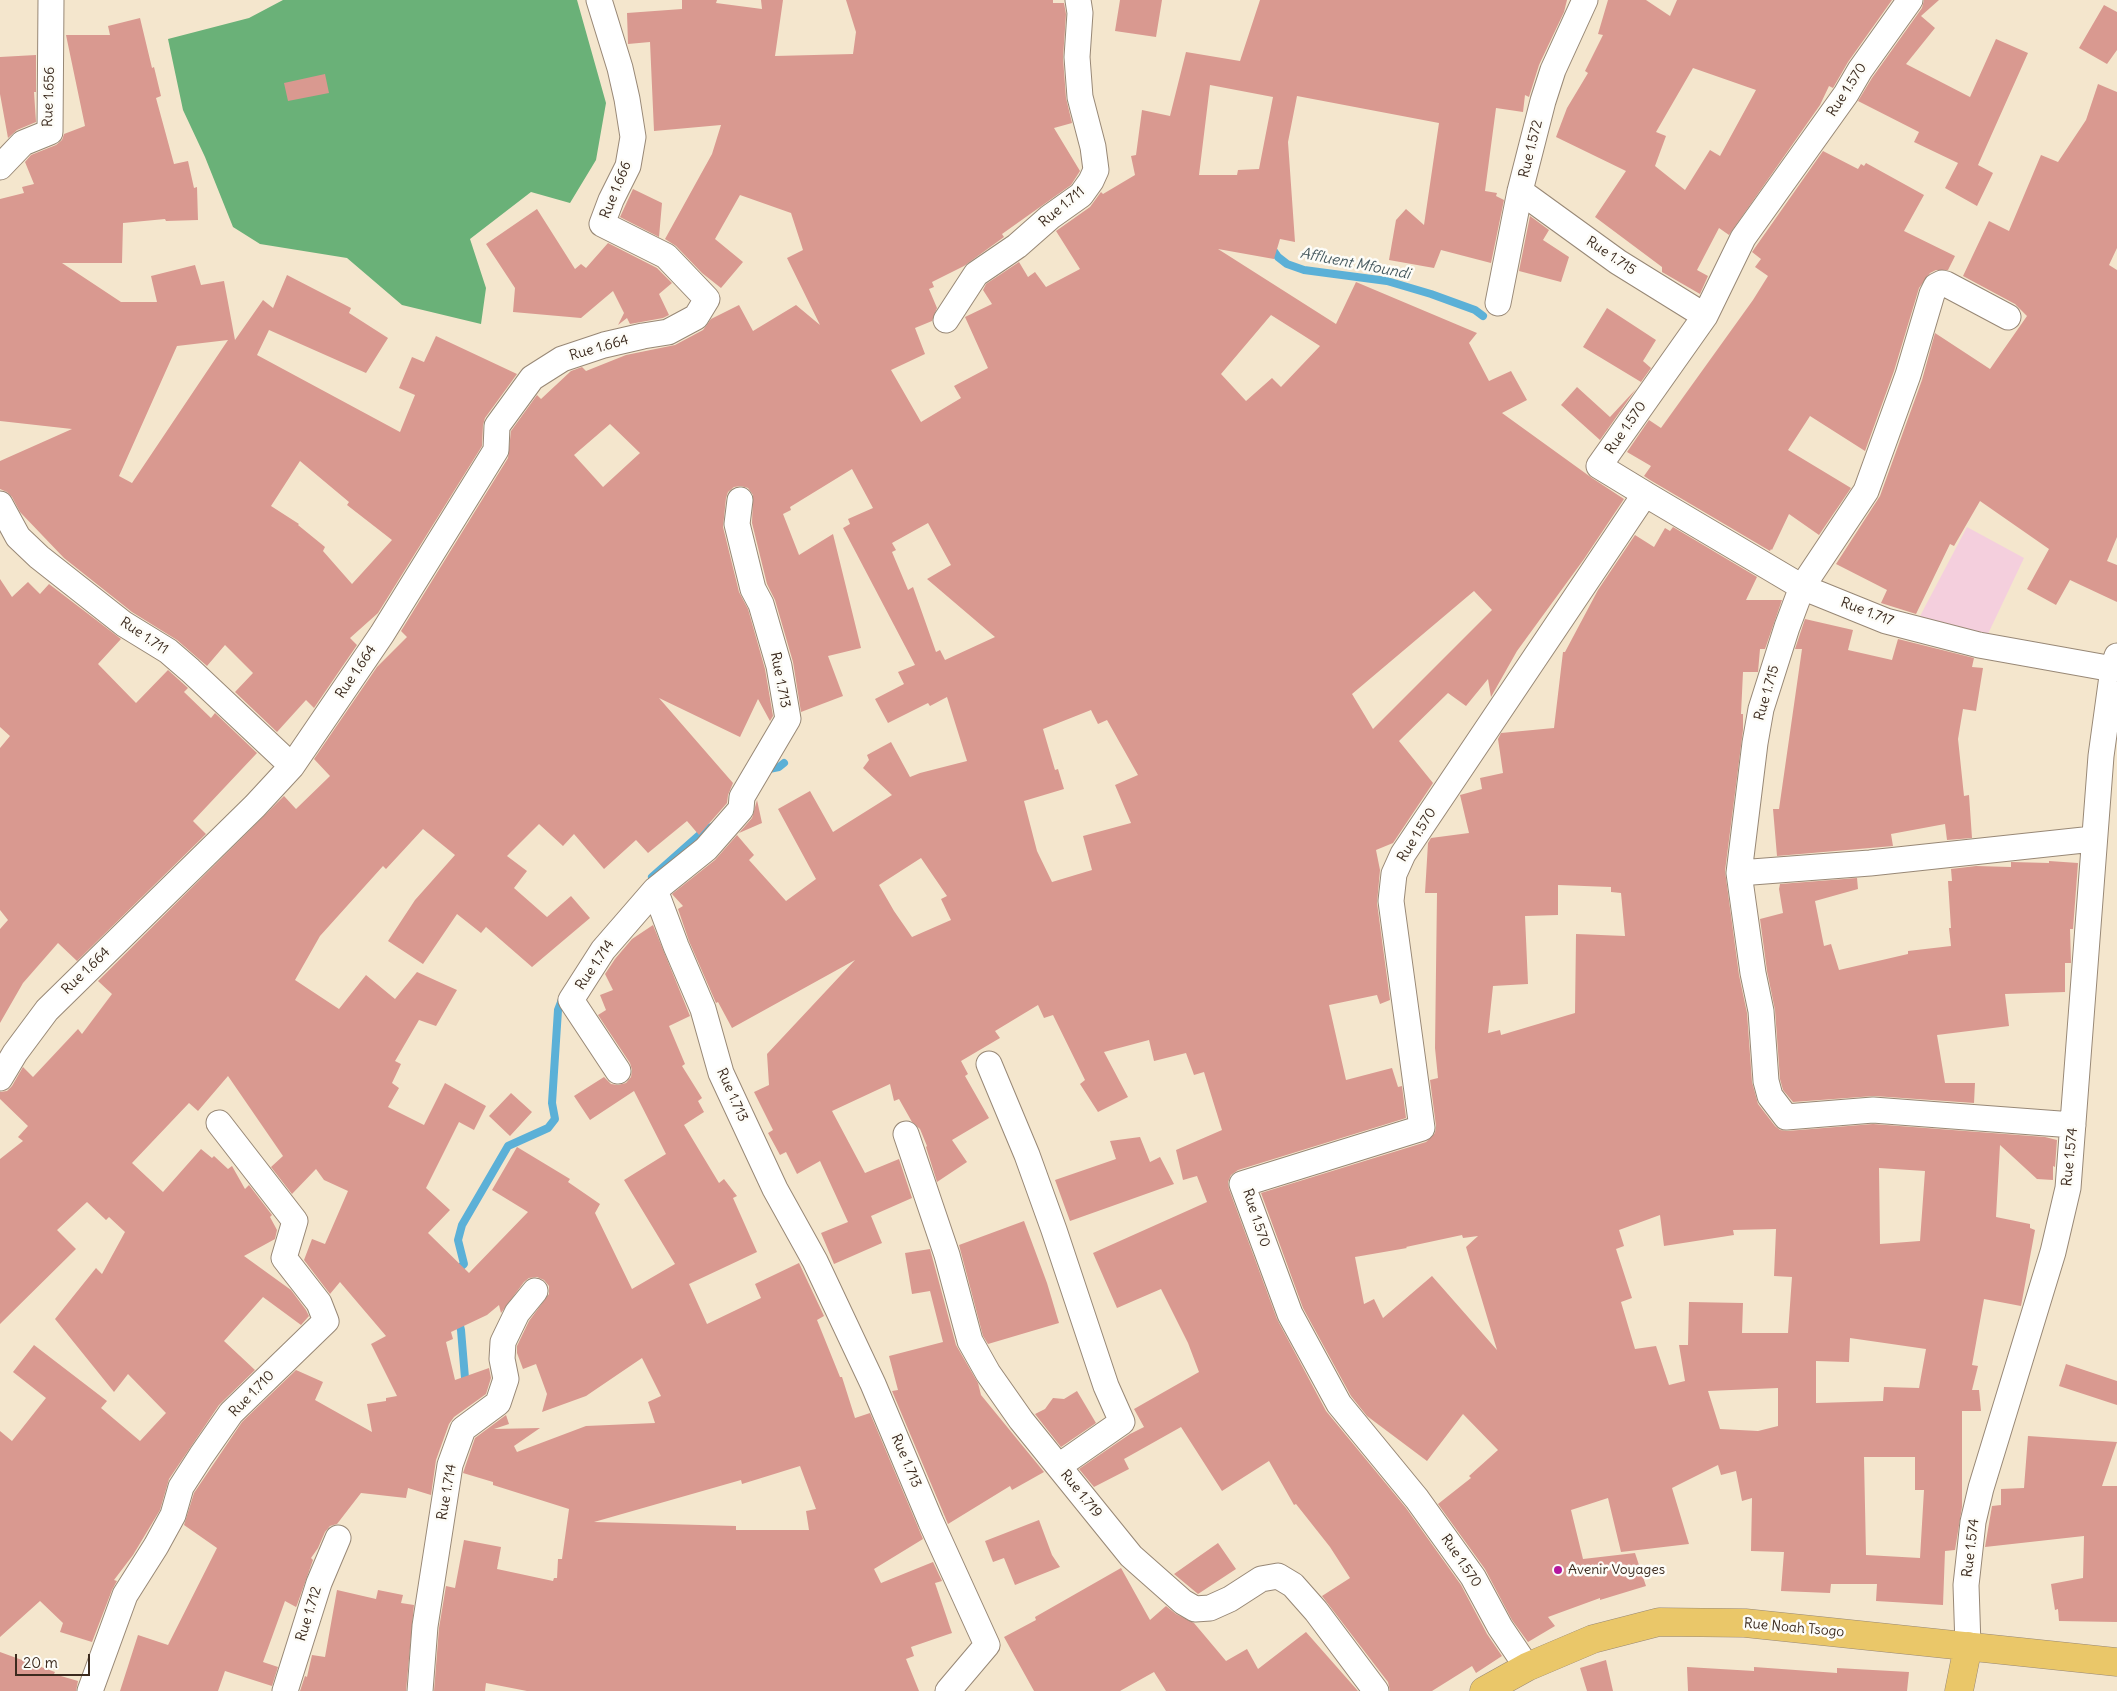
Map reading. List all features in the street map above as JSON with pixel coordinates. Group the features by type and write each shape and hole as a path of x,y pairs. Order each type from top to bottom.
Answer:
{"main road":[{"name":"Rue Noah Tsogo","path":"1484,1691 1526,1667 1593,1639 1659,1622 1745,1623 2117,1662"},
{"path":"1959,1691 1968,1646"}],"street":[{"name":"Rue 1.656","path":"0,167 23,143 50,132 51,0"},
{"name":"Rue 1.666","path":"599,0 620,68 633,137 628,166 611,200 602,224 666,256 707,299"},
{"name":"Rue 1.711","path":"946,320 976,274 1017,246 1050,217 1081,195 1096,170 1093,147 1080,97 1077,57 1080,13 1078,0"},
{"name":"Rue 1.572","path":"1498,304 1520,191 1543,101 1553,70 1585,0"},
{"name":"Rue 1.570","path":"1526,1667 1500,1627 1473,1577 1417,1498 1339,1404 1290,1314 1242,1184 1422,1128 1392,910 1394,874 1403,854 1645,494 1599,466 1705,316 1743,238 1846,94 1860,70 1910,0"},
{"name":"Rue 1.715","path":"1520,191 1618,262 1705,316"},
{"name":"Rue 1.715","path":"2008,317 1946,284 1942,283 1936,286 1932,294 1908,375 1866,491 1802,587 1787,627 1761,709 1739,873 1760,1010 1766,1081 1770,1096 1786,1117 1873,1110 2073,1125"},
{"name":"Rue 1.664","path":"0,1078 15,1053 47,1010 255,806 292,766 382,634 496,450 497,426 532,378 562,359 579,353 643,336 668,332 696,317 707,299"},
{"name":"Rue 1.717","path":"1645,494 1802,587 1886,621 1979,646 2115,663"},
{"name":"Rue 1.713","path":"740,500 737,524 753,589 761,604 779,666 788,719 742,797 741,810 706,849 655,890 703,1009 721,1073 775,1188 814,1261 873,1384 931,1522 988,1645 948,1691"},
{"name":"Rue 1.711","path":"0,504 18,537 39,557 68,582 97,601 124,624 168,651 292,766"},
{"name":"Rue 1.574","path":"1968,1646 1966,1585 1973,1522 1981,1488 2053,1252 2068,1188 2100,756 2115,663"},
{"path":"1739,873 1870,863 2093,839"},
{"name":"Rue 1.714","path":"618,1071 571,1000 602,950 642,902 655,890"},
{"path":"989,1064 1027,1155 1106,1386 1122,1422 1059,1466"},
{"name":"Rue 1.710","path":"90,1691 125,1594 156,1546 172,1515 181,1487 231,1413 326,1320 318,1303 284,1258 295,1222 219,1124"},
{"name":"Rue 1.719","path":"906,1134 946,1254 970,1341 988,1373 1004,1396 1131,1556 1183,1602 1195,1609 1210,1608 1230,1599 1261,1579 1278,1576 1293,1585 1316,1610 1376,1691"},
{"name":"Rue 1.714","path":"420,1691 425,1626 450,1465 464,1429 498,1402 506,1379 502,1359 503,1342 517,1314 534,1291"},
{"name":"Rue 1.712","path":"285,1691 318,1584 338,1538"}],"shaded area":[{"path":"1967,527 2024,558 1987,636 1919,618"}],"green space":[{"path":"283,0 577,0 606,103 596,160 570,203 531,192 470,239 486,288 481,324 402,305 347,258 260,244 233,227 205,157 183,110 168,39 249,18"}],"building":[{"path":"682,0 717,0 716,3 762,9 761,0 783,0 775,56 853,54 856,32 846,0 1053,0 1053,3 1064,3 1066,14 1063,58 1066,98 1072,123 1054,128 1080,171 1071,185 1002,234 1004,237 964,266 932,282 934,287 929,289 937,308 932,321 915,328 925,354 891,370 921,422 961,398 954,386 988,368 965,317 992,304 983,290 986,284 1019,262 1028,277 1035,272 1046,287 1080,269 1056,231 1090,207 1101,192 1103,194 1135,175 1131,156 1136,155 1142,110 1170,116 1186,52 1240,61 1260,0 1567,0 1564,12 1539,65 1529,97 1525,95 1523,112 1496,108 1485,191 1497,193 1496,196 1504,200 1491,263 1441,250 1434,268 1389,260 1396,220 1406,209 1424,225 1439,123 1297,96 1288,142 1295,242 1280,239 1274,259 1218,249 1336,324 1356,282 1477,333 1469,343 1489,381 1511,371 1527,400 1502,413 1624,499 1584,559 1517,651 1491,697 1488,679 1466,706 1448,693 1399,741 1433,783 1393,843 1376,850 1380,870 1377,903 1390,1000 1380,1004 1377,995 1329,1005 1346,1080 1392,1068 1398,1087 1402,1086 1406,1118 1238,1170 1231,1175 1228,1182 1277,1319 1326,1411 1406,1508 1461,1585 1487,1634 1502,1656 1476,1673 1472,1666 1432,1691 1390,1691 1388,1682 1322,1596 1350,1578 1330,1547 1296,1504 1294,1505 1269,1461 1222,1491 1181,1427 1124,1459 1129,1469 1094,1487 1079,1469 1130,1434 1144,1427 1134,1409 1199,1372 1188,1343 1161,1289 1117,1308 1093,1253 1207,1202 1197,1176 1183,1180 1176,1150 1222,1130 1204,1072 1194,1075 1186,1053 1154,1061 1149,1040 1104,1052 1128,1097 1098,1112 1080,1084 1085,1080 1053,1015 1044,1018 1038,1005 995,1031 1000,1038 961,1061 968,1074 965,1076 989,1118 952,1140 967,1162 937,1182 920,1129 912,1122 899,1099 894,1101 890,1084 832,1111 865,1173 899,1159 912,1198 871,1216 882,1243 834,1264 821,1233 848,1222 820,1161 797,1174 786,1152 780,1155 768,1133 773,1130 754,1092 769,1085 767,1054 855,960 732,1028 718,1002 716,1003 689,941 678,909 683,906 672,894 715,860 737,835 754,855 749,860 786,901 816,879 778,809 810,791 833,832 892,795 863,768 869,760 867,755 891,742 910,777 967,761 947,697 930,706 928,703 888,723 875,699 904,684 898,672 915,665 843,528 850,524 848,519 873,508 852,469 790,507 791,510 783,514 799,555 833,534 861,648 828,656 843,696 801,712 793,662 775,600 767,584 752,523 753,495 748,488 741,486 734,487 728,492 723,527 739,592 748,609 765,669 773,716 770,721 758,699 740,737 659,698 733,783 727,803 699,835 687,821 648,853 636,840 604,869 574,834 563,846 539,824 507,856 527,871 514,888 547,917 571,896 590,918 532,967 486,927 481,933 457,914 423,964 388,941 415,900 455,855 423,829 386,869 383,866 320,936 295,980 339,1009 366,975 395,999 417,972 457,990 436,1026 419,1020 395,1061 401,1064 392,1083 399,1088 388,1107 424,1125 445,1083 486,1106 474,1130 459,1122 426,1188 450,1210 428,1233 469,1273 528,1212 492,1190 517,1147 570,1179 568,1182 600,1204 595,1213 632,1289 675,1264 624,1180 666,1154 634,1091 590,1120 574,1096 604,1077 611,1084 618,1085 626,1083 631,1077 630,1063 598,1015 606,1010 600,995 613,990 605,974 615,959 632,939 653,925 690,1016 669,1026 685,1064 682,1066 702,1098 698,1101 704,1112 684,1125 719,1183 724,1179 737,1196 733,1198 757,1252 689,1284 707,1324 761,1298 755,1284 799,1263 824,1316 817,1320 840,1377 842,1377 855,1418 870,1413 923,1539 874,1569 881,1583 933,1562 942,1581 935,1583 952,1633 911,1647 914,1656 906,1659 919,1691 527,1691 486,1683 485,1691 434,1691 439,1628 446,1586 455,1588 464,1540 501,1547 497,1569 553,1581 554,1578 557,1578 558,1559 562,1559 569,1509 493,1485 493,1482 463,1473 475,1438 506,1415 509,1424 494,1429 540,1428 514,1446 517,1452 586,1426 655,1423 648,1402 661,1396 642,1358 586,1396 542,1412 547,1394 536,1364 523,1369 517,1353 517,1346 529,1321 549,1294 549,1286 544,1280 537,1277 529,1278 524,1282 501,1313 499,1305 487,1315 451,1332 453,1339 446,1342 455,1380 489,1368 491,1378 486,1394 454,1417 449,1424 436,1460 431,1495 408,1488 406,1498 361,1493 337,1524 330,1526 325,1532 311,1558 313,1560 296,1607 285,1601 263,1662 278,1667 272,1686 225,1671 218,1691 120,1691 138,1635 168,1645 217,1548 184,1525 194,1493 242,1422 296,1370 323,1382 315,1400 372,1432 367,1404 386,1401 386,1398 397,1396 371,1344 386,1336 340,1282 330,1294 304,1260 312,1239 325,1244 348,1191 324,1180 316,1169 292,1194 271,1167 283,1156 228,1076 198,1111 189,1103 132,1163 163,1192 201,1149 212,1158 214,1156 228,1169 232,1166 245,1189 249,1185 272,1215 270,1217 277,1230 275,1239 244,1256 291,1290 309,1316 301,1325 263,1297 224,1341 255,1370 219,1405 169,1479 160,1510 133,1555 114,1580 117,1581 92,1642 60,1632 63,1623 40,1601 0,1637 0,1431 12,1441 46,1398 13,1372 34,1345 107,1401 101,1408 140,1441 166,1413 128,1374 114,1392 55,1319 96,1268 102,1274 125,1232 109,1217 106,1220 87,1202 57,1230 76,1249 0,1324 0,1159 23,1141 18,1137 28,1126 0,1099 0,1092 7,1091 12,1086 23,1067 33,1077 78,1029 82,1034 112,994 98,981 284,796 296,809 330,776 314,759 377,667 407,637 401,631 508,458 511,431 537,395 541,399 571,371 582,367 586,371 626,355 675,345 703,330 711,319 739,305 753,331 796,305 820,325 787,258 803,250 791,213 740,195 715,239 743,262 721,288 702,273 676,246 665,239 712,154 721,125 654,131 650,42 628,44 627,13 682,9","holes":["1210,85 1273,97 1259,169 1238,170 1237,175 1199,175","1271,315 1320,346 1281,387 1272,378 1246,401 1221,374","610,424 640,453 603,487 574,455","928,523 951,565 927,579 995,637 945,660 940,650 936,652 913,587 908,590 892,552 896,550 892,543","1474,591 1492,610 1373,729 1352,694","1091,710 1098,724 1107,720 1138,775 1115,785 1131,823 1083,836 1092,870 1052,882 1037,851 1024,801 1064,789 1058,769 1055,770 1043,729","921,858 947,896 941,899 951,920 912,937 879,885","800,1466 816,1509 806,1511 809,1530 736,1530 736,1526 594,1522 741,1480 742,1484"]},
{"path":"1120,0 1162,0 1156,37 1115,31"},
{"path":"1608,0 1646,0 1670,16 1677,0 1892,0 1848,62 1833,88 1829,86 1820,105 1729,235 1719,228 1697,270 1708,276 1700,294 1662,272 1662,267 1595,217 1626,171 1556,137 1567,108 1588,73 1585,71 1603,35 1598,34","holes":["1693,68 1756,90 1720,156 1710,150 1685,190 1655,166 1666,136 1656,132"]},
{"path":"1924,0 1939,0 1921,16 1935,28 1906,64 1970,97 1996,39 2028,53 1978,165 1993,173 1977,206 1945,188 1958,163 1914,142 1919,132 1858,101 1872,78 1922,8"},
{"path":"2104,5 2117,12 2117,50 2107,64 2079,48"},
{"path":"140,18 161,96 156,98 174,164 188,161 194,188 197,187 198,220 166,221 165,219 123,223 122,263 62,263 121,302 157,302 151,276 195,265 201,285 224,281 235,340 263,300 273,308 287,275 351,308 349,313 388,338 366,373 269,330 257,355 400,432 415,395 399,388 412,357 424,362 436,336 517,374 485,418 482,446 378,613 350,638 357,645 314,708 306,700 277,732 235,692 253,673 225,645 207,666 177,640 132,612 64,558 20,512 12,497 0,489 0,461 72,429 0,421 0,199 24,193 22,187 34,184 25,162 31,155 56,145 62,140 64,134 85,126 66,35 110,35 108,26","holes":["228,340 132,483 119,476 177,346","300,461 349,502 347,505 392,540 352,584 323,551 325,547 299,524 271,506"]},
{"path":"36,55 36,92 34,92 36,122 17,130 8,138 0,94 0,57"},
{"path":"325,74 329,93 288,101 284,83"},
{"path":"2098,84 2117,92 2117,248 2109,265 2117,270 2117,537 2107,561 2117,565 2117,602 2070,580 2056,605 2027,589 2049,549 1980,501 1954,546 1950,544 1916,614 1881,603 1887,590 1836,564 1880,496 1922,380 1935,333 1990,369 2027,316 2015,304 1963,276 1989,221 2009,231 2041,155 2058,162 2086,120"},
{"path":"1823,151 1858,169 1861,164 1864,166 1866,163 1924,195 1904,231 1955,256 1948,270 1936,270 1930,273 1919,288 1894,371 1865,451 1810,416 1788,450 1851,488 1819,535 1789,514 1770,551 1644,476 1651,466 1627,452 1649,420 1661,428 1753,300 1768,276 1755,267 1761,259 1752,252"},
{"path":"633,189 662,203 659,237 620,217"},
{"path":"537,209 575,269 581,264 586,268 608,243 657,268 672,283 659,294 669,315 663,318 630,324 627,318 618,325 624,313 613,291 581,318 513,312 515,288 486,244"},
{"path":"1530,216 1549,230 1543,240 1569,257 1561,282 1519,271"},
{"path":"1607,308 1656,340 1643,361 1651,368 1641,382 1583,347"},
{"path":"1577,387 1610,417 1636,389 1600,440 1561,405"},
{"path":"1673,527 1757,577 1746,600 1782,600 1765,649 1760,649 1758,672 1743,672 1741,714 1743,714 1743,730 1725,871 1739,975 1747,1013 1752,1082 1758,1104 1775,1126 1780,1130 1787,1131 1873,1124 2045,1137 2057,1140 2055,1167 2053,1166 2053,1180 2037,1179 2000,1145 1996,1217 2030,1224 2030,1228 2035,1230 2021,1306 1984,1299 1972,1365 1978,1366 1972,1390 1979,1390 1981,1411 1962,1411 1962,1507 1955,1550 1945,1551 1943,1605 1876,1601 1877,1584 1831,1584 1830,1593 1781,1591 1784,1552 1751,1551 1752,1498 1742,1501 1736,1471 1721,1475 1718,1465 1672,1488 1689,1544 1621,1552 1608,1498 1571,1510 1583,1559 1635,1553 1646,1586 1600,1600 1600,1598 1548,1617 1555,1626 1528,1642 1512,1620 1485,1569 1438,1504 1471,1478 1469,1476 1498,1450 1463,1414 1427,1461 1367,1416 1351,1396 1303,1308 1261,1193 1426,1142 1435,1133 1436,1126 1430,1080 1438,1078 1435,1048 1437,893 1425,893 1428,843 1431,838 1469,833 1460,795 1482,789 1480,778 1503,773 1498,739 1501,733 1554,728 1563,652 1565,652 1598,590 1635,535 1654,547 1665,528 1670,531","holes":["1558,885 1611,887 1611,892 1621,893 1625,936 1576,934 1575,1013 1501,1035 1500,1030 1488,1033 1493,986 1528,984 1525,916 1558,915","1879,1168 1925,1171 1920,1241 1880,1244","1660,1215 1664,1246 1734,1235 1733,1230 1776,1229 1774,1276 1792,1277 1788,1333 1742,1333 1743,1303 1689,1302 1688,1345 1679,1345 1685,1381 1669,1385 1656,1346 1635,1349 1621,1302 1632,1298 1616,1249 1624,1246 1619,1230","1462,1235 1463,1238 1478,1236 1466,1247 1497,1350 1432,1276 1383,1318 1374,1299 1364,1304 1355,1257 1407,1248","1850,1338 1926,1349 1919,1388 1884,1387 1883,1401 1816,1403 1816,1361 1849,1362","1778,1388 1778,1426 1758,1431 1720,1429 1708,1391","1864,1457 1915,1457 1915,1490 1924,1490 1920,1558 1866,1555"]},
{"path":"0,579 12,597 28,582 40,594 49,584 121,639 98,664 136,703 168,670 188,688 184,692 211,718 215,713 257,753 193,821 206,834 77,961 58,943 23,983 0,1023 0,929 8,920 0,910 0,748 10,736 0,727"},
{"path":"1805,619 1853,630 1848,650 1892,660 1898,639 1974,658 1972,667 1983,668 1976,711 1963,709 1958,739 1964,796 1969,795 1972,838 1947,840 1945,824 1891,834 1893,846 1777,856 1773,809 1779,809 1802,649 1795,649"},
{"path":"757,800 762,823 739,833 752,818"},
{"path":"2049,861 2078,863 2073,929 2070,929 2071,963 2065,963 2065,992 2005,994 2009,1026 1937,1035 1945,1083 1975,1083 1974,1103 1874,1096 1793,1102 1783,1090 1780,1079 1775,1010 1767,971 1760,919 1783,913 1779,889 1780,884 1857,878 1858,889 1815,901 1824,946 1831,944 1839,970 1908,954 1908,951 1951,946 1948,881 1952,881 1951,869 1976,866 2011,867 2011,862 2049,863"},
{"path":"511,1093 532,1112 510,1136 489,1116"},
{"path":"1140,1137 1150,1162 1160,1157 1174,1184 1070,1221 1055,1180 1116,1159 1110,1141"},
{"path":"1024,1221 1047,1283 1059,1323 988,1344 983,1336 959,1245"},
{"path":"930,1249 956,1345 978,1383 981,1395 1044,1472 1012,1490 1010,1486 948,1524 892,1391 898,1390 889,1356 943,1342 930,1291 912,1294 905,1253"},
{"path":"2066,1364 2117,1381 2117,1405 2059,1386"},
{"path":"1077,1391 1096,1423 1061,1447 1035,1414 1045,1409 1053,1398 1064,1399"},
{"path":"2028,1436 2117,1442 2102,1486 2117,1486 2117,1622 2059,1621 2058,1609 2055,1610 2051,1584 2083,1578 2084,1536 1985,1547 1992,1506 2001,1505 2001,1489 2024,1488"},
{"path":"1039,1520 1052,1555 1060,1567 1015,1585 1004,1558 993,1562 985,1541"},
{"path":"1218,1543 1236,1569 1198,1594 1174,1574"},
{"path":"1121,1568 1150,1620 1166,1606 1176,1614 1194,1623 1226,1661 1247,1649 1258,1669 1306,1632 1358,1691 1166,1691 1154,1672 1120,1691 1034,1691 1004,1637 1036,1620 1035,1617"},
{"path":"337,1590 376,1599 378,1590 403,1595 401,1603 414,1605 406,1691 300,1691 305,1676 307,1677 312,1655 325,1657"},
{"path":"0,1652 55,1672 54,1674 78,1681 76,1691 0,1691"},
{"path":"1606,1660 1613,1691 1587,1691 1580,1668"},
{"path":"1687,1667 1754,1671 1754,1667 1837,1673 1837,1668 1909,1672 1907,1691 1688,1691"}],"waterway":[{"name":"Affluent Mfoundi","path":"1271,247 1278,257 1287,264 1304,270 1387,281 1475,310 1483,316"},
{"path":"764,770 779,767 784,763"},
{"path":"652,877 705,830 716,825"},
{"path":"455,1272 464,1264 458,1240 462,1225 508,1146 548,1128 555,1119 552,1103 558,1010 563,997"},
{"path":"458,1318 461,1330 465,1378"}],"place":[{"name":"Avenir Voyages","path":"1558,1570"}]}
